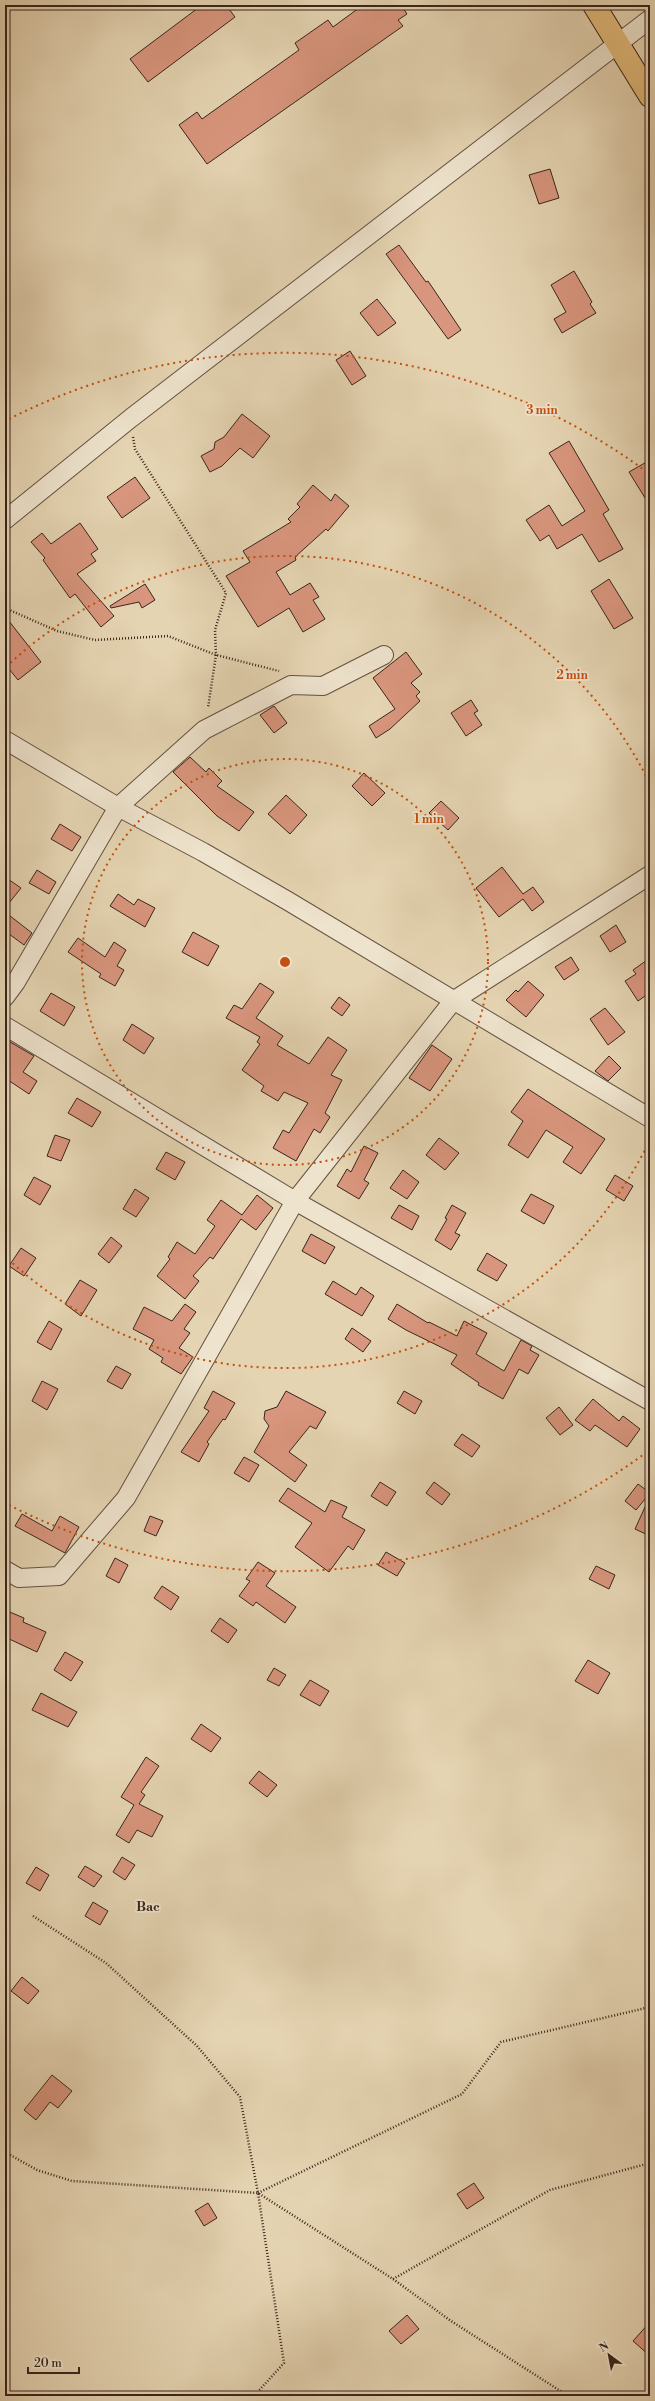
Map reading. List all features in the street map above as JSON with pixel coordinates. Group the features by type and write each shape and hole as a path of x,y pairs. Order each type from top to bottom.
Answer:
{"main road":[{"path":"594,5 650,96"}],"street":[{"path":"5,520 130,418 650,19"},
{"path":"5,997 16,982 118,807 204,730 291,685 323,686 384,655"},
{"path":"5,740 118,807 203,852 288,901 650,1118"},
{"path":"5,1570 19,1578 59,1576 126,1498 295,1201 453,1001 650,875"},
{"path":"5,1026 295,1201 650,1401"}],"path":[{"path":"130,418 135,449 226,593 215,630 216,655 204,730"},
{"path":"5,608 57,631 95,640 168,636 216,655 282,671"},
{"path":"33,1916 106,1963 197,2046 240,2097 258,2194 284,2363 254,2396"},
{"path":"258,2194 462,2094 501,2042 650,2007"},
{"path":"5,2152 37,2170 72,2181 258,2194 393,2279 451,2321 562,2392 579,2396"},
{"path":"393,2279 550,2190 650,2163"}],"building":[{"path":"202,5 226,5 235,17 148,82 130,59"},
{"path":"363,5 401,5 407,14 398,20 403,26 207,164 179,125 197,112 202,119 299,50 295,43 328,20 333,27"},
{"path":"550,169 559,198 539,204 529,175"},
{"path":"399,245 426,282 428,281 461,330 448,339 386,254"},
{"path":"574,271 592,302 590,304 596,313 562,333 554,319 566,312 551,285"},
{"path":"377,299 396,323 378,336 360,313"},
{"path":"350,351 366,376 352,385 336,360"},
{"path":"242,414 270,436 253,458 240,448 222,466 210,472 201,456 214,449 215,442 224,437"},
{"path":"569,441 609,510 603,514 623,549 599,562 582,534 557,549 549,535 540,541 526,520 549,505 562,526 585,511 549,453"},
{"path":"650,460 650,506 629,472"},
{"path":"135,477 150,498 122,518 107,497"},
{"path":"313,485 331,501 335,494 349,506 328,531 326,529 295,557 296,560 276,572 290,595 310,583 319,597 313,600 325,619 303,632 289,608 258,627 226,576 250,562 243,551 291,522 288,519 300,507 297,504"},
{"path":"80,523 98,549 91,554 96,561 77,574 114,616 101,627 75,594 70,598 43,560 45,558 31,542 42,533 51,544"},
{"path":"609,579 633,618 614,629 591,591"},
{"path":"145,584 155,600 142,608 139,602 111,608 110,606"},
{"path":"5,616 41,662 18,680 5,664"},
{"path":"406,652 422,674 411,683 420,692 416,696 420,701 390,729 376,738 369,726 395,709 373,678"},
{"path":"471,700 478,711 474,713 482,725 466,736 451,713"},
{"path":"274,706 287,723 274,733 260,715"},
{"path":"190,757 206,772 209,768 222,781 217,786 254,812 239,831 217,816 173,772"},
{"path":"364,773 385,793 372,806 352,786"},
{"path":"286,795 307,815 290,834 268,814"},
{"path":"441,801 459,818 448,830 429,813"},
{"path":"60,824 81,837 72,851 51,839"},
{"path":"502,867 523,894 533,887 544,902 532,911 523,899 499,917 476,888"},
{"path":"37,870 56,882 49,894 29,883"},
{"path":"5,877 21,888 5,908"},
{"path":"118,894 134,905 138,899 155,908 145,927 110,906"},
{"path":"5,912 32,933 24,945 5,931"},
{"path":"616,925 626,942 610,952 600,936"},
{"path":"193,932 219,946 208,966 182,952"},
{"path":"78,938 105,957 114,942 126,950 117,966 124,970 115,986 99,977 101,974 68,952"},
{"path":"571,957 579,970 564,980 555,967"},
{"path":"650,958 650,997 648,994 638,1001 625,981 636,974 633,970"},
{"path":"528,981 544,995 526,1017 506,1000 516,990 518,992"},
{"path":"260,983 274,992 256,1018 283,1036 277,1045 309,1064 328,1037 347,1050 331,1075 342,1080 325,1113 330,1117 320,1133 314,1129 296,1161 273,1148 283,1130 289,1133 308,1103 284,1092 278,1101 261,1091 264,1086 242,1070 260,1044 257,1042 260,1037 226,1018 234,1005 242,1009"},
{"path":"51,993 75,1007 64,1026 40,1011"},
{"path":"339,997 350,1005 342,1016 331,1008"},
{"path":"605,1008 625,1032 608,1045 590,1019"},
{"path":"132,1024 154,1038 144,1054 123,1040"},
{"path":"5,1039 34,1056 23,1072 37,1081 29,1094 5,1078"},
{"path":"432,1045 452,1059 430,1091 409,1078"},
{"path":"609,1056 621,1068 608,1081 595,1071"},
{"path":"528,1089 605,1139 581,1174 563,1162 573,1147 546,1130 528,1158 508,1145 523,1121 511,1112"},
{"path":"77,1098 101,1112 92,1127 68,1113"},
{"path":"55,1135 70,1140 61,1161 47,1156"},
{"path":"439,1138 459,1153 445,1170 426,1155"},
{"path":"364,1146 378,1153 364,1180 369,1183 359,1199 337,1186 347,1169 351,1172"},
{"path":"166,1152 185,1162 175,1180 156,1169"},
{"path":"403,1170 419,1182 407,1199 390,1188"},
{"path":"615,1175 633,1186 624,1201 606,1190"},
{"path":"34,1177 51,1186 40,1205 24,1195"},
{"path":"135,1189 149,1198 136,1217 123,1209"},
{"path":"531,1194 554,1206 544,1224 521,1211"},
{"path":"257,1195 273,1208 256,1230 241,1219 213,1259 210,1257 193,1276 199,1281 185,1299 157,1276 170,1259 168,1257 177,1242 195,1254 215,1226 207,1220 221,1200 242,1215"},
{"path":"399,1205 419,1216 412,1230 391,1218"},
{"path":"452,1205 466,1213 455,1233 460,1235 451,1250 435,1240 447,1219 445,1218"},
{"path":"311,1234 335,1247 325,1264 302,1251"},
{"path":"111,1237 122,1246 109,1263 98,1254"},
{"path":"21,1248 36,1258 24,1276 9,1266"},
{"path":"487,1253 507,1265 497,1281 477,1270"},
{"path":"80,1280 97,1290 81,1316 65,1304"},
{"path":"333,1281 356,1295 361,1287 374,1296 362,1316 325,1294"},
{"path":"185,1304 196,1312 184,1329 190,1333 179,1348 193,1357 181,1374 161,1362 163,1358 149,1349 154,1340 133,1329 144,1307 172,1321"},
{"path":"397,1304 428,1323 429,1322 457,1336 464,1321 487,1333 476,1354 504,1371 521,1340 532,1346 530,1350 539,1355 528,1374 519,1369 503,1399 478,1385 479,1383 451,1364 457,1355 406,1330 388,1319"},
{"path":"49,1321 62,1329 51,1350 37,1342"},
{"path":"352,1328 371,1341 363,1352 345,1339"},
{"path":"116,1366 131,1374 122,1389 107,1381"},
{"path":"42,1381 58,1389 47,1410 32,1401"},
{"path":"213,1391 235,1403 225,1420 223,1419 207,1442 209,1444 199,1462 181,1452 209,1411 204,1408"},
{"path":"286,1391 326,1412 316,1429 310,1426 289,1452 307,1465 295,1482 254,1452 269,1426 264,1419 265,1411 277,1407"},
{"path":"404,1391 422,1401 415,1414 397,1403"},
{"path":"593,1399 619,1421 623,1416 640,1429 627,1447 595,1425 590,1431 575,1420"},
{"path":"559,1407 573,1425 560,1435 546,1418"},
{"path":"462,1434 480,1446 472,1457 454,1445"},
{"path":"244,1457 259,1465 249,1482 234,1473"},
{"path":"380,1482 396,1492 387,1506 371,1496"},
{"path":"434,1482 450,1494 442,1505 426,1493"},
{"path":"638,1484 650,1493 636,1510 625,1501"},
{"path":"288,1488 325,1512 331,1500 347,1507 342,1517 365,1530 353,1550 348,1546 329,1572 295,1547 312,1523 279,1501"},
{"path":"650,1496 650,1536 635,1529"},
{"path":"22,1514 52,1531 60,1516 79,1527 65,1553 15,1526"},
{"path":"150,1516 163,1521 156,1536 144,1531"},
{"path":"386,1552 405,1563 397,1576 378,1565"},
{"path":"115,1558 128,1565 119,1583 106,1576"},
{"path":"258,1562 275,1573 266,1586 296,1607 285,1623 256,1602 253,1606 239,1596 250,1581 246,1579"},
{"path":"596,1566 615,1575 609,1589 589,1579"},
{"path":"162,1586 179,1597 171,1610 154,1598"},
{"path":"5,1610 24,1618 23,1622 46,1632 37,1652 5,1637"},
{"path":"220,1618 237,1630 228,1643 211,1631"},
{"path":"65,1652 83,1662 71,1681 54,1670"},
{"path":"588,1660 610,1673 598,1694 575,1681"},
{"path":"274,1668 286,1675 279,1686 267,1680"},
{"path":"310,1680 329,1691 320,1706 300,1695"},
{"path":"41,1693 77,1712 68,1727 32,1710"},
{"path":"201,1724 221,1738 211,1752 191,1739"},
{"path":"146,1757 159,1766 141,1792 145,1795 139,1804 163,1816 152,1837 137,1830 129,1843 116,1835 134,1805 121,1797"},
{"path":"259,1771 277,1785 267,1797 249,1783"},
{"path":"122,1857 135,1865 125,1880 113,1872"},
{"path":"85,1866 102,1876 94,1887 78,1877"},
{"path":"36,1867 49,1875 40,1891 26,1883"},
{"path":"93,1902 108,1911 100,1925 85,1916"},
{"path":"22,1977 39,1991 28,2004 11,1991"},
{"path":"52,2075 72,2091 58,2108 50,2102 36,2120 24,2110"},
{"path":"474,2183 484,2198 467,2209 457,2194"},
{"path":"208,2203 217,2218 204,2226 195,2211"},
{"path":"407,2315 419,2329 401,2344 389,2331"},
{"path":"650,2322 650,2356 633,2341"}],"district":[{"name":"Bac","path":"148,1906"}]}
